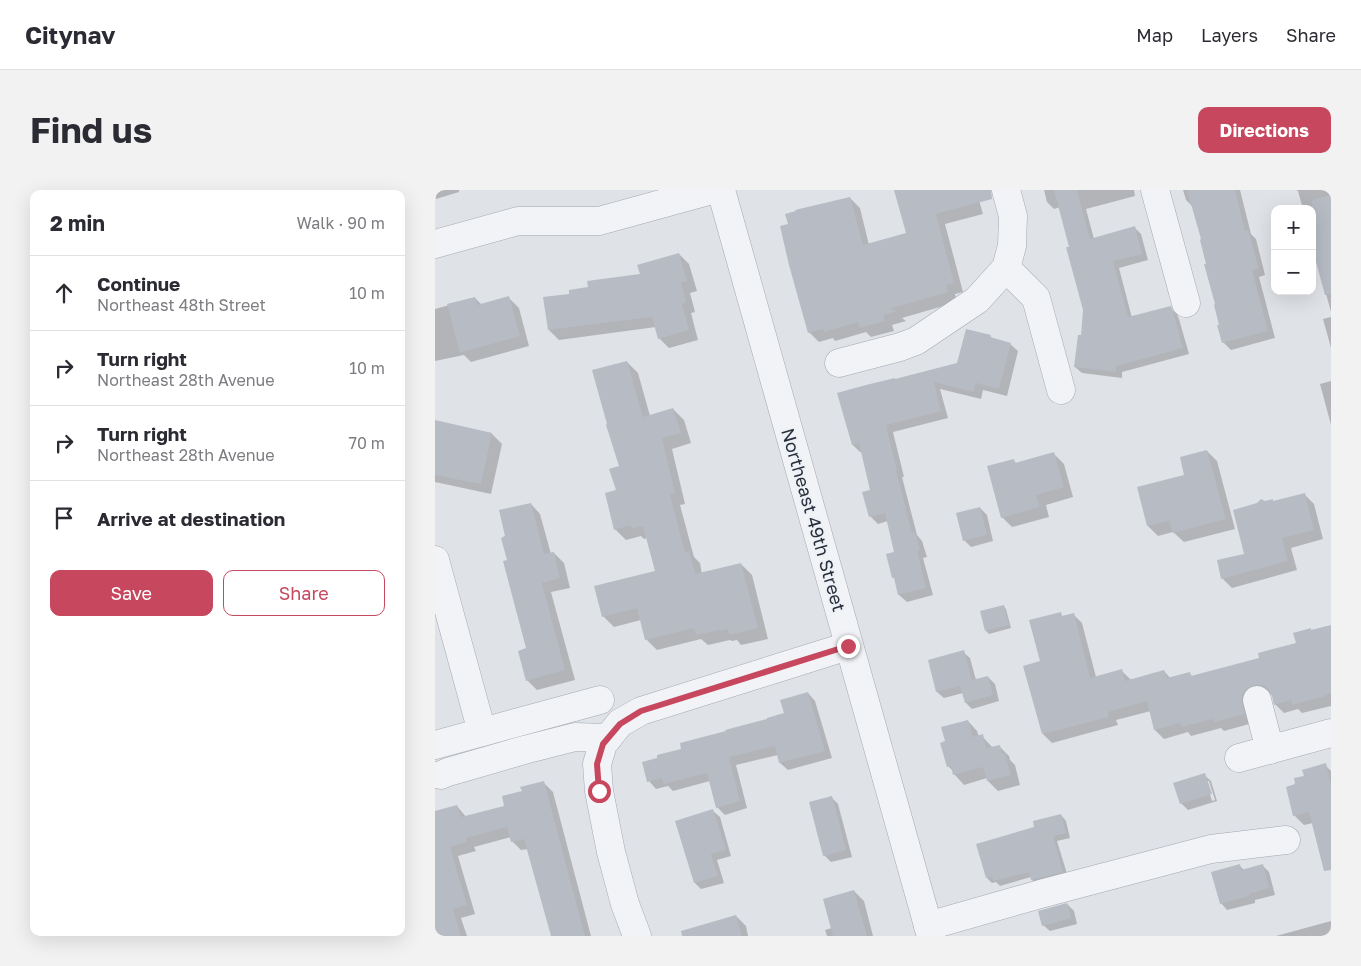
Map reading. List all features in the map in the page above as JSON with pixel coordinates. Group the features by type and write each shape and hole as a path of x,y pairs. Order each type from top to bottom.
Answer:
{"street":[{"path":"435,244 518,222 599,221 712,190"},
{"name":"Northeast 49th Street","path":"721,190 929,931"},
{"path":"839,363 916,341 977,300 1006,268 1012,246 1013,216 1006,190"},
{"path":"1155,190 1186,303"},
{"path":"1006,268 1036,298 1061,390"},
{"path":"435,560 482,732"},
{"path":"637,936 625,904 611,852 599,791 597,764 606,741 620,724 641,711 848,646"},
{"path":"435,745 600,700"},
{"path":"1257,700 1270,750"},
{"path":"1239,758 1331,733"},
{"path":"441,775 575,737 606,741"},
{"path":"929,931 1045,893 1211,849 1286,840"}],"building":[{"path":"894,190 991,190 992,199 936,214 954,283 946,285 948,292 889,309 898,311 883,315 885,321 860,328 858,322 824,332 823,329 808,333 780,226 788,224 785,214 850,197 863,245 906,233"},
{"path":"1054,190 1077,190 1090,239 1135,226 1142,254 1113,261 1128,317 1171,306 1183,348 1116,366 1116,372 1074,367 1078,335 1081,335 1083,310 1066,247 1069,247"},
{"path":"1187,190 1235,190 1245,231 1248,230 1259,268 1252,270 1268,331 1222,343 1217,325 1219,325 1215,304 1204,264 1206,264 1201,239"},
{"path":"1331,195 1331,294 1325,295 1316,262 1316,205 1312,205 1312,200"},
{"path":"679,253 687,281 681,283 686,302 682,304 689,330 658,339 652,317 548,330 543,297 569,294 569,290 588,287 587,281 640,274 637,265"},
{"path":"509,296 520,336 460,353 447,304 475,297 477,305"},
{"path":"966,329 991,335 990,337 1011,343 999,389 976,383 973,392 934,382 941,411 886,425 912,533 915,532 920,550 917,551 926,588 898,595 886,554 894,552 885,513 869,517 862,492 870,490 859,443 852,445 837,393 957,363"},
{"path":"627,361 643,417 673,408 681,433 662,438 675,493 670,495 685,552 689,551 695,574 741,563 758,628 729,635 728,629 696,635 694,628 645,640 637,608 602,617 594,586 655,571 643,526 632,529 631,525 614,530 605,493 616,490 609,469 619,466 592,370"},
{"path":"435,420 492,433 481,484 435,475"},
{"path":"1207,450 1226,519 1173,533 1169,521 1147,526 1137,487 1184,475 1180,457"},
{"path":"1054,452 1064,487 1036,495 1040,507 1001,518 987,466 1014,459 1015,463"},
{"path":"1305,493 1314,530 1282,538 1288,561 1221,579 1217,560 1244,554 1233,510 1257,503 1261,499 1265,501 1273,499 1273,501"},
{"path":"531,503 544,554 554,552 560,578 542,583 565,670 526,681 518,651 526,648 503,561 507,560 501,538 505,536 499,510"},
{"path":"980,507 987,535 963,541 956,513"},
{"path":"1004,605 1009,625 985,631 980,611"},
{"path":"1061,612 1062,616 1074,613 1090,678 1122,669 1125,681 1164,670 1167,678 1190,672 1191,676 1259,658 1258,653 1296,643 1293,633 1331,625 1331,693 1292,705 1291,700 1274,705 1268,689 1262,685 1254,685 1246,689 1242,695 1245,714 1214,722 1213,719 1181,727 1180,723 1154,730 1147,701 1108,712 1109,717 1042,734 1023,666 1040,661 1029,620"},
{"path":"964,650 972,680 988,676 993,695 965,703 960,686 936,692 928,660"},
{"path":"808,692 825,751 779,763 775,746 729,757 740,801 716,808 707,773 664,784 662,778 647,782 642,762 657,758 657,755 681,749 680,743 784,713 780,700"},
{"path":"968,720 973,737 983,734 986,748 1000,745 1002,754 1005,753 1011,775 987,781 983,767 953,775 951,766 947,767 940,743 945,741 941,727"},
{"path":"1326,763 1331,785 1331,870 1324,871 1309,812 1293,816 1286,787 1295,784 1294,778 1304,776 1302,770"},
{"path":"1205,773 1212,794 1180,804 1173,783"},
{"path":"544,781 585,936 551,936 524,839 511,842 507,827 466,838 467,842 450,847 467,905 453,909 461,936 435,936 435,811 457,805 461,817 504,806 502,796 522,791 520,787"},
{"path":"832,796 846,850 823,856 809,802"},
{"path":"713,809 726,850 711,854 718,876 694,883 675,821"},
{"path":"1061,814 1066,833 1053,836 1063,872 1031,880 1029,872 993,881 992,877 986,878 976,844 1034,827 1033,821"},
{"path":"1240,864 1241,870 1263,864 1269,888 1220,904 1211,872"},
{"path":"854,890 867,936 833,936 823,899"},
{"path":"1067,903 1071,918 1042,926 1038,911"},
{"path":"736,915 742,936 682,936 681,931"}],"route":[{"path":"599,791 597,764 603,744 620,724 641,711 848,646"}]}
